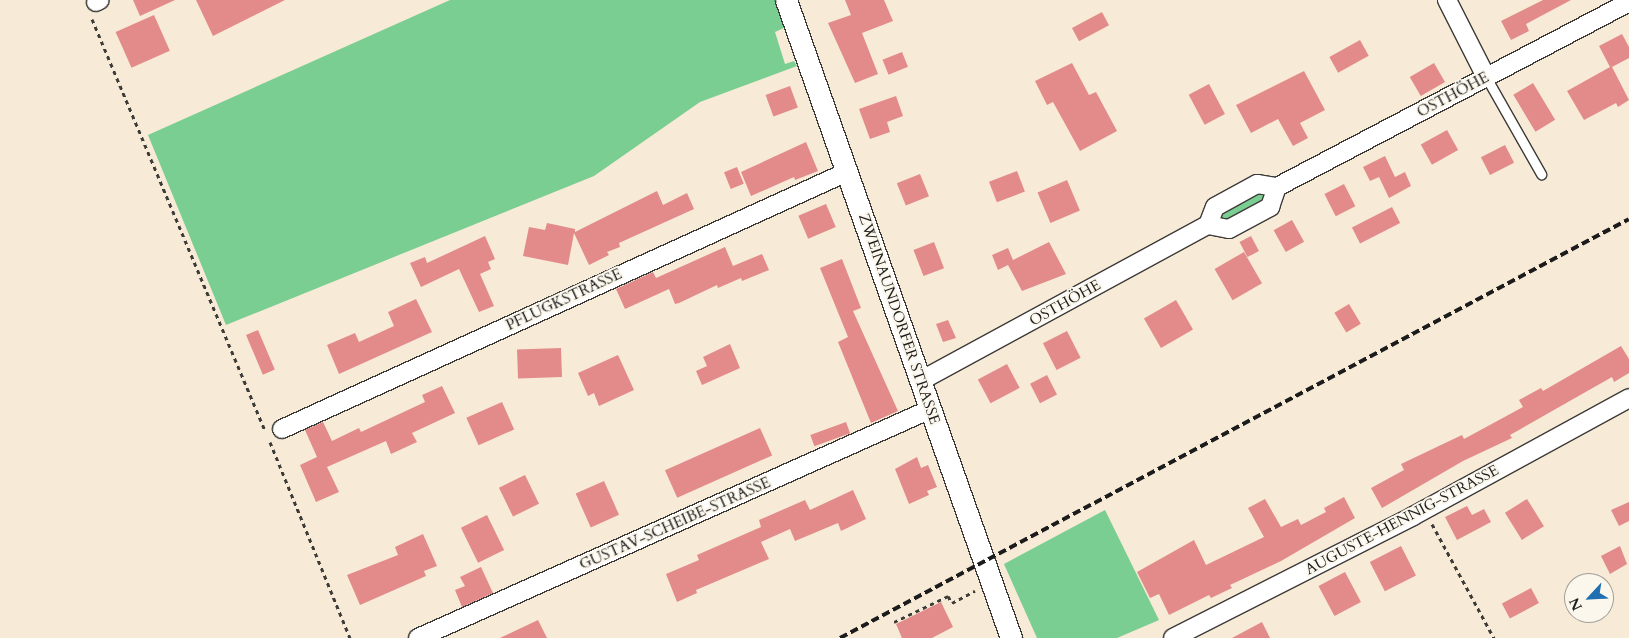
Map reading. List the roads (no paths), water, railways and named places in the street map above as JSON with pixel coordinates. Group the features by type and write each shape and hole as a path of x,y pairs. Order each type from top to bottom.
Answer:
{"street":[{"name":"ZWEINAUNDORFER STRASSE","path":"786,0 922,380 1011,638"},
{"path":"1448,0 1486,77"},
{"name":"OSTHÖHE","path":"922,380 1208,225 1215,207 1257,184 1277,187 1629,2"},
{"name":"PFLUGKSTRASSE","path":"275,433 847,172"},
{"path":"1208,225 1229,229 1270,207 1277,187"},
{"name":"AUGUSTE-HENNIG-STRASSE","path":"1172,638 1425,510 1629,398"},
{"name":"GUSTAV-SCHEIBE-STRASSE","path":"418,638 931,409"}],"lane":[{"path":"1486,77 1541,174"}],"railway":[{"path":"840,638 1629,219"}]}
